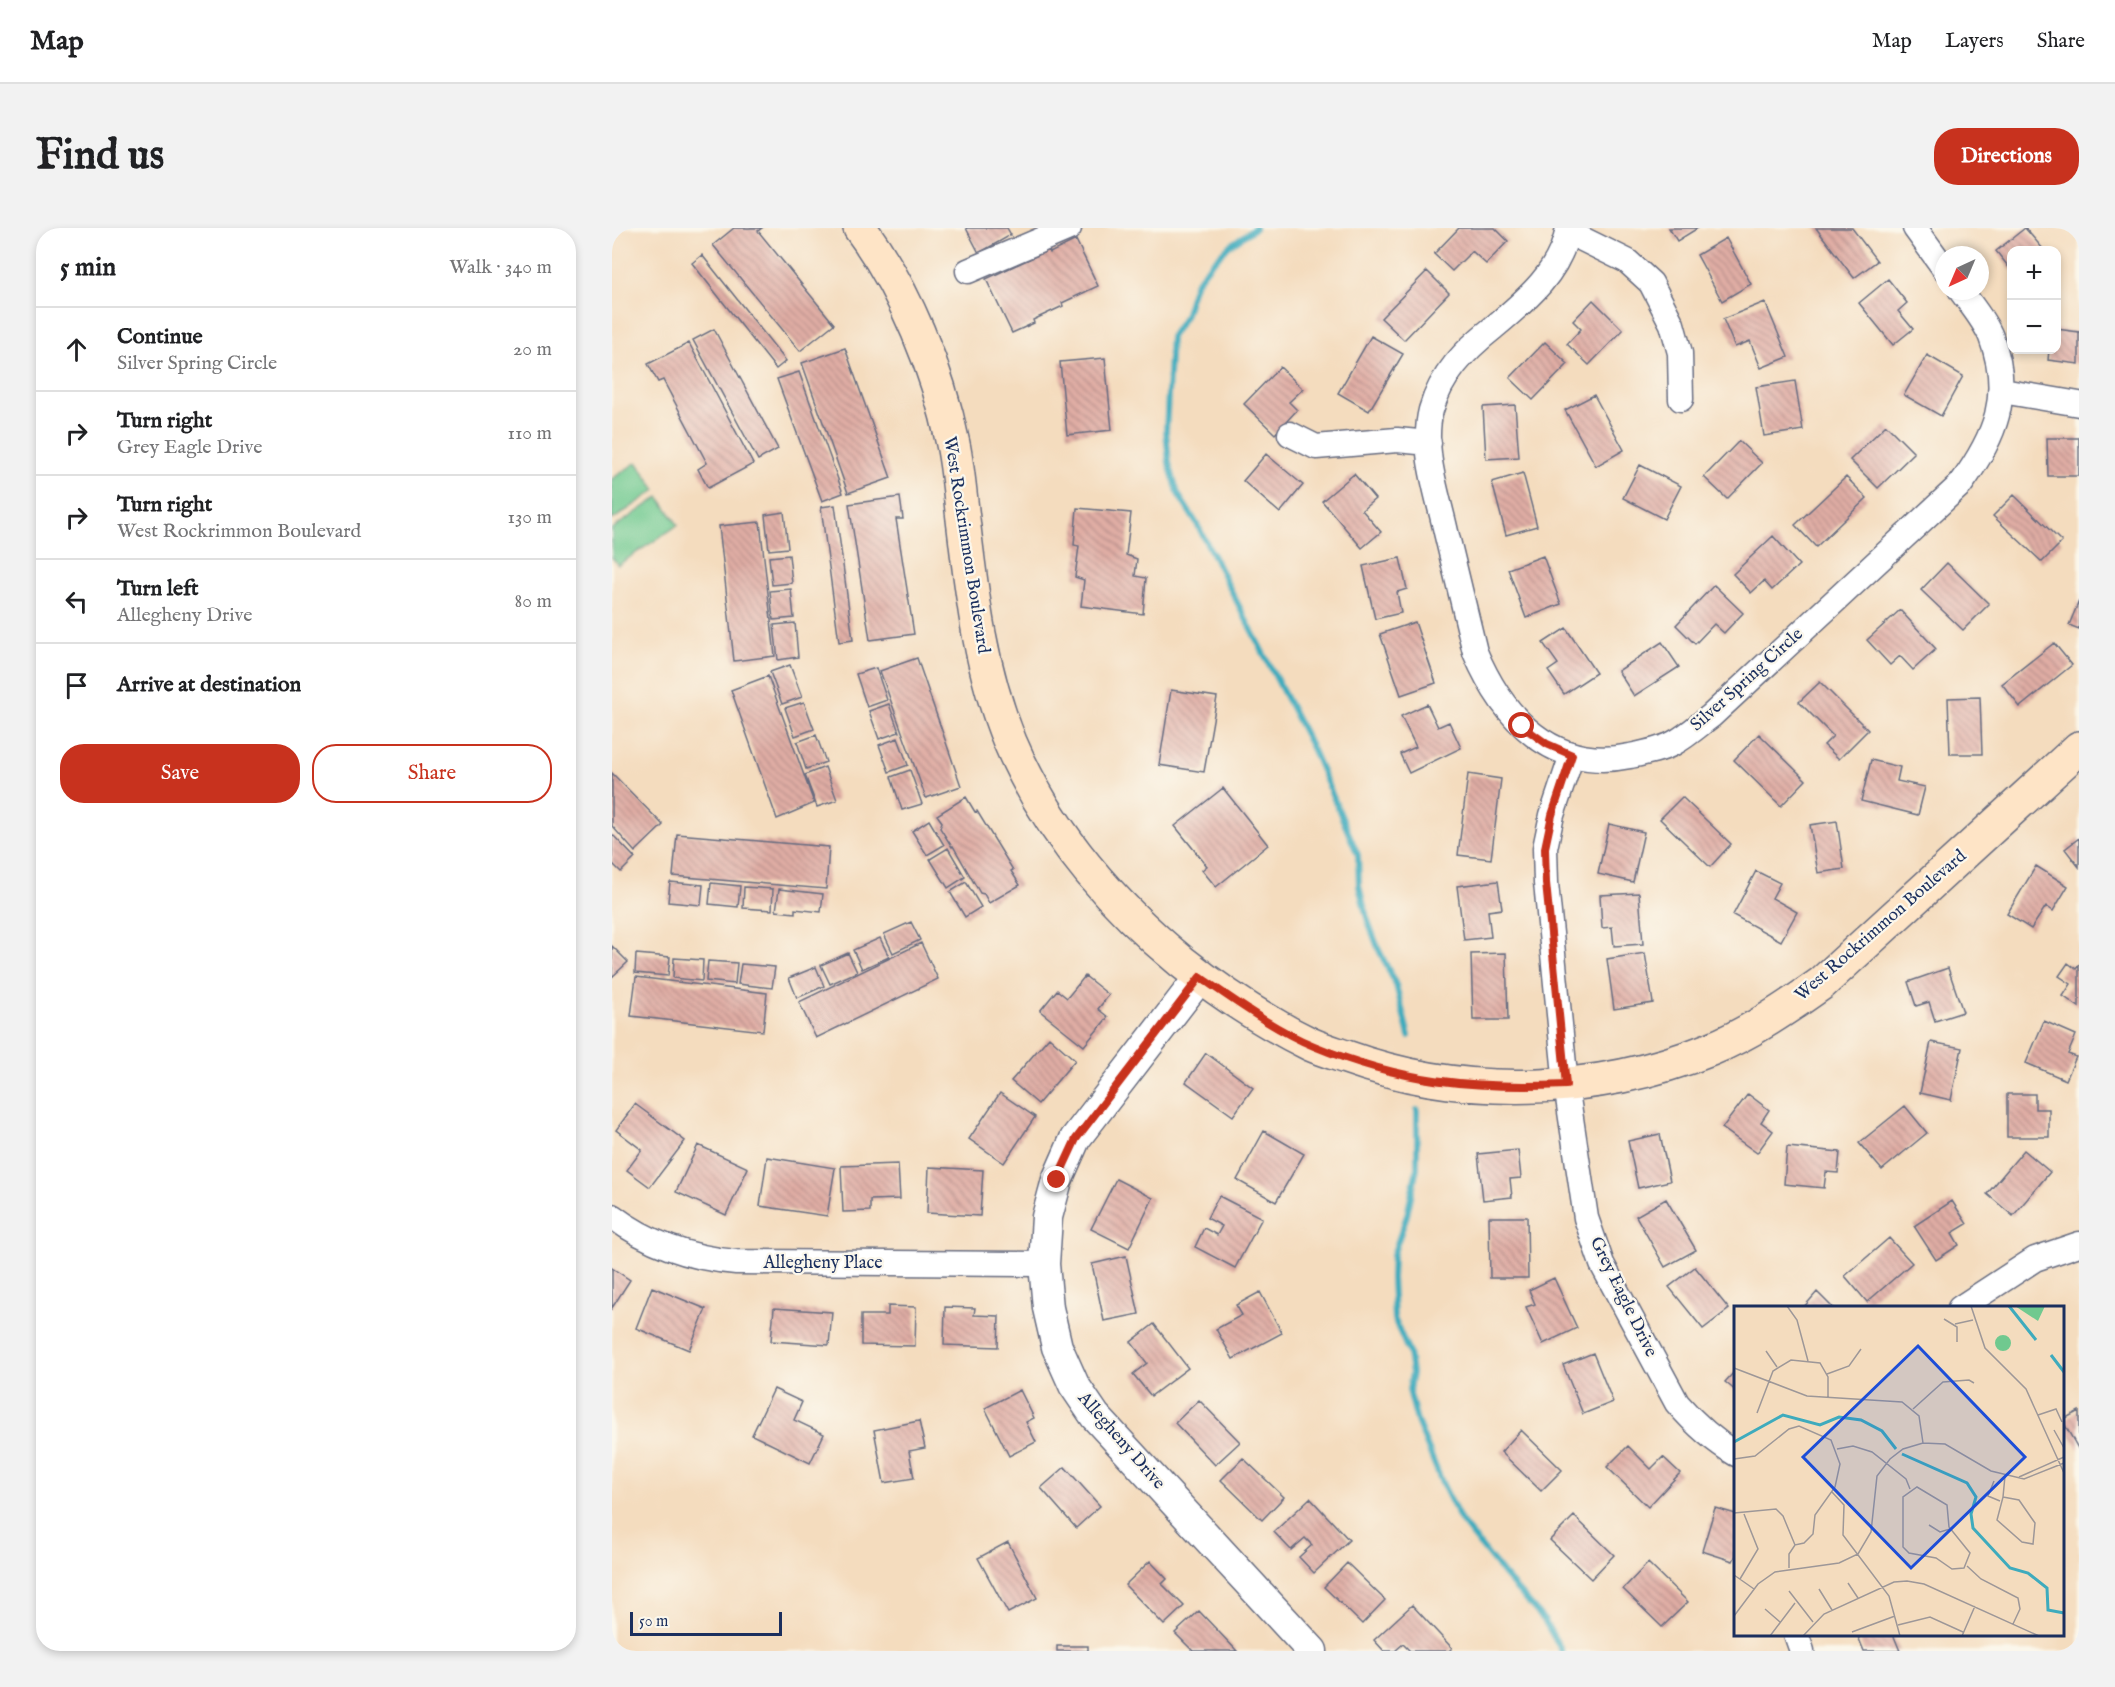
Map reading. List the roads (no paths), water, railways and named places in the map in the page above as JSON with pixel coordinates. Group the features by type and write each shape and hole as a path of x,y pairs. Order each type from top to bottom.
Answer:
{"main road":[{"name":"West Rockrimmon Boulevard","path":"865,230 907,308 928,357 940,397 953,444 981,653 1011,743 1031,784 1085,866 1128,914 1159,944 1200,977 1269,1021 1313,1045 1402,1075 1485,1086 1566,1085 1626,1075 1669,1064 1712,1049 1790,1006 1822,983 2079,748"}],"street":[{"path":"969,271 1069,228"},
{"path":"1915,228 1935,256"},
{"path":"1568,230 1626,261 1651,283 1672,324 1680,353 1681,399"},
{"name":"Silver Spring Circle","path":"1568,230 1561,254 1538,287 1522,304 1458,359 1441,383 1431,412 1429,443 1433,475 1475,652 1486,680 1522,726 1547,744 1572,755 1599,760 1648,753 1673,743 1711,716 1960,484 1980,458 1991,437 2002,391 1999,363 1991,335 1967,300"},
{"path":"2002,391 2079,404"},
{"path":"1290,434 1316,447 1397,440 1429,443"},
{"name":"Grey Eagle Drive","path":"1572,755 1552,815 1545,848 1546,883 1566,1085 1586,1218 1602,1264 1677,1404 1716,1442 1734,1453"},
{"name":"Allegheny Drive","path":"1200,977 1076,1139 1057,1180 1047,1217 1044,1264 1047,1308 1057,1347 1074,1385 1095,1416 1312,1651"},
{"name":"Allegheny Place","path":"612,1216 651,1241 708,1259 736,1262 1044,1264"},
{"path":"1963,1306 2035,1259 2079,1244"},
{"path":"1796,1636 1802,1651"}],"waterway":[{"path":"1255,228 1229,246 1195,284 1185,316 1171,337 1166,431 1169,463 1178,494 1197,524 1313,750 1358,855 1359,886 1367,918 1378,948 1396,985 1409,1036"},
{"path":"1417,1110 1417,1168 1407,1215 1393,1255 1392,1278 1394,1318 1409,1353 1412,1373 1409,1390 1417,1421 1443,1485 1461,1521 1544,1620 1562,1651"}]}
